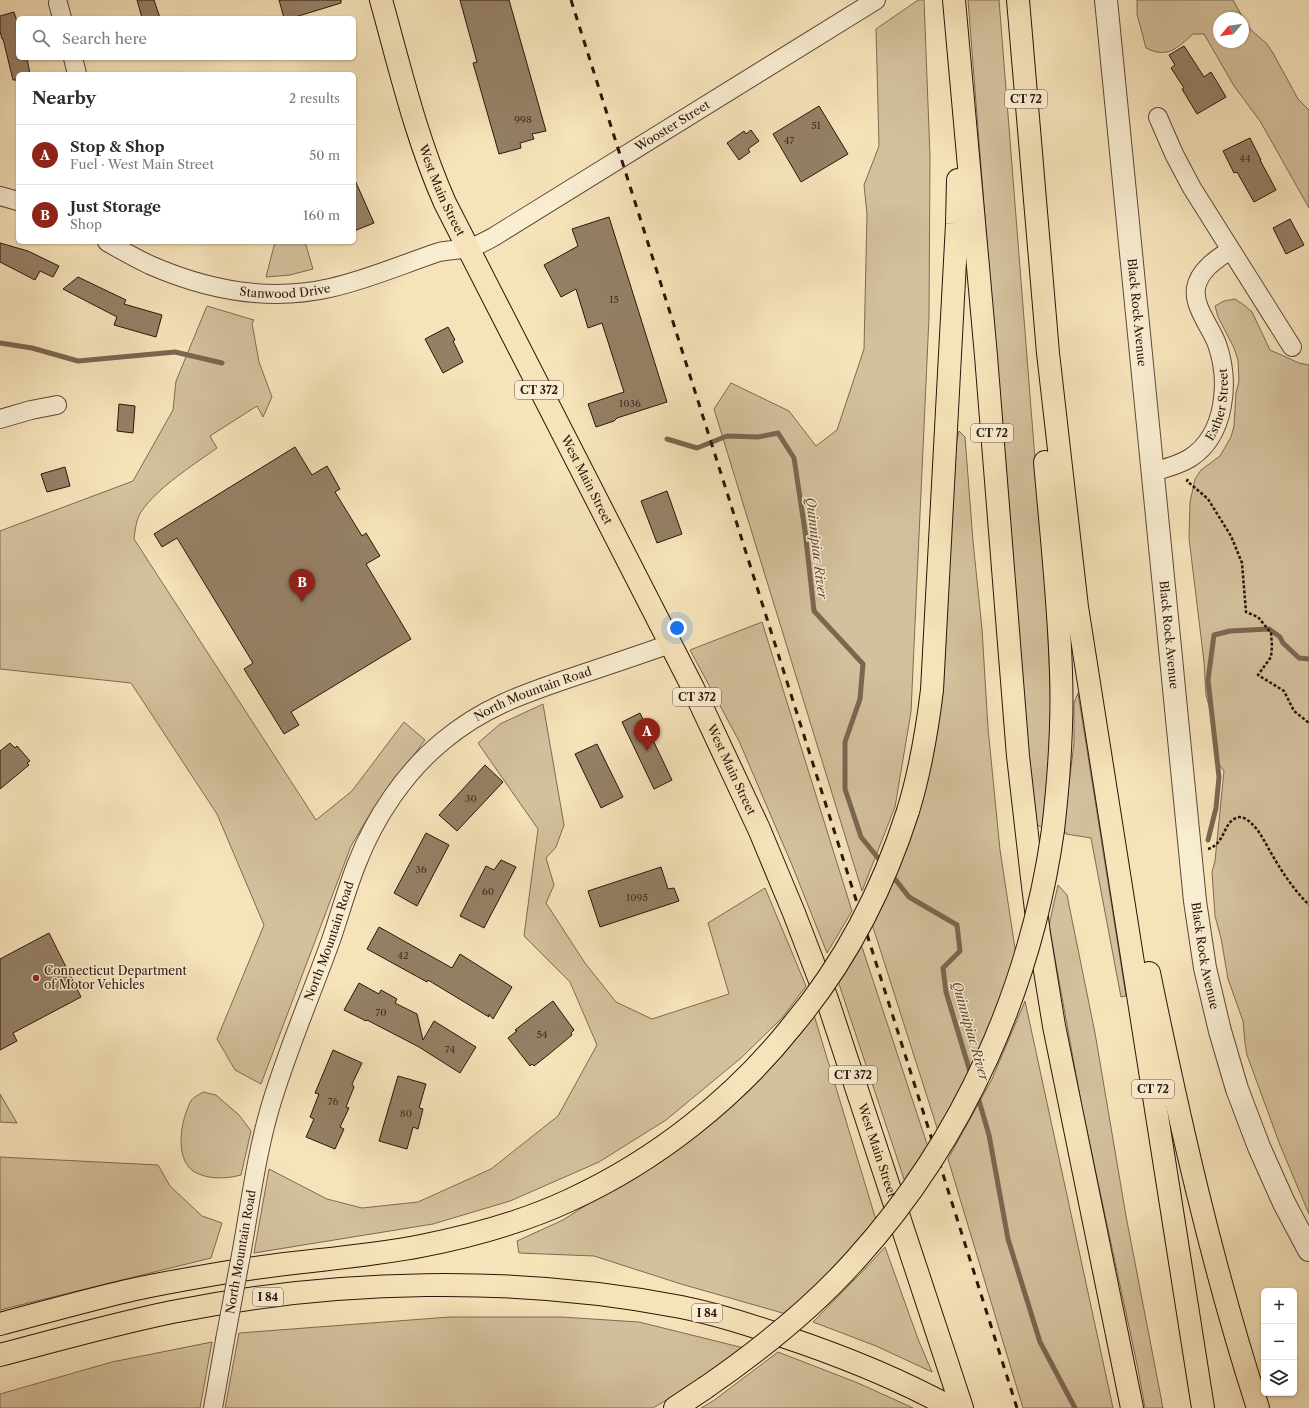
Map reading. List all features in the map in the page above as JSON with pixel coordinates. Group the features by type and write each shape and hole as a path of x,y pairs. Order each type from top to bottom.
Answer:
{"main road":[{"name":"West Main Street","path":"381,0 411,108 429,164 445,203 723,750 759,829 794,913 827,999 962,1408"},
{"name":"CT 72","path":"954,0 986,356 1018,756 1034,894 1054,1026 1132,1408"},
{"name":"CT 72","path":"1018,0 1048,353 1077,607 1203,1408"},
{"path":"0,1324 128,1291 181,1280 421,1246 474,1234 536,1214 570,1200 640,1161 674,1138 708,1111 770,1052 826,982 864,918 891,861 908,811 919,772 925,742 933,669 957,224 958,183 956,100 959,63"},
{"path":"675,1408 738,1366 783,1330 817,1299 840,1277 874,1239 913,1188 939,1148 980,1074 1015,988 1038,911 1049,856 1058,788 1061,740 1061,672 1056,586 1030,284 1030,236 1034,198"},
{"path":"1103,771 1118,818 1129,862 1164,1044 1199,1197 1232,1320 1258,1408"},
{"name":"I 84","path":"0,1355 147,1317 218,1304 269,1297 335,1290 416,1286 460,1285 541,1289 617,1297 682,1308 718,1316 756,1327 805,1343 866,1367 911,1387 952,1408"}],"street":[{"name":"Wooster Street","path":"467,248 482,243 502,232 876,0"},
{"name":"Black Rock Avenue","path":"1106,0 1195,902 1205,968 1237,1089 1259,1147 1284,1203 1309,1250"},
{"path":"74,60 76,72"},
{"path":"1158,117 1174,154 1192,188 1292,347"},
{"path":"0,196 16,200"},
{"name":"Stanwood Drive","path":"111,244 149,264 197,282 220,289 245,293 267,294 288,294 329,289 439,252 467,248"},
{"name":"Esther Street","path":"1153,472 1178,465 1189,459 1204,446 1214,432 1220,416 1224,392 1223,367 1217,345 1197,301 1196,287 1203,272 1213,262 1230,250"},
{"path":"0,419 31,410 57,405"},
{"name":"North Mountain Road","path":"213,1408 265,1128 283,1067 298,1024 331,940 358,861 371,831 404,781 442,741 488,710 519,696 670,644"}],"path":[{"path":"1189,459 1193,467 1187,481 1208,499 1231,536 1242,563 1246,612 1258,617 1271,633 1271,657 1258,675 1284,690 1294,711 1309,723"},
{"path":"1190,853 1213,848 1221,839 1229,823 1235,818 1240,817 1246,819 1254,825 1280,868 1309,905"}],"shaded area":[{"path":"918,0 924,0 930,156 929,317 911,712 895,807 862,891 714,409 731,383 789,411 816,446 837,430 864,349 867,214 864,185 879,146 876,29"},
{"path":"968,0 999,0 1047,612 1051,707 1050,748 1044,829 1036,824 1025,732"},
{"path":"1137,0 1233,0 1240,12 1213,12 1213,48 1249,48 1249,27 1267,44 1298,99 1309,110 1309,208 1260,121 1234,86 1204,34 1193,34 1182,44 1172,50 1166,52 1154,51 1146,48 1137,14"},
{"path":"274,244 306,244 313,269 290,275 266,277"},
{"path":"1235,299 1252,312 1270,350 1299,363 1309,365 1309,1214 1280,1145 1247,1055 1243,1021 1228,979 1221,938 1215,916 1212,872 1215,861 1224,771 1217,762 1212,717 1206,695 1204,662 1189,538 1190,502 1195,479 1201,470 1220,456 1231,437 1234,426 1236,393 1239,381 1238,360 1234,348 1218,317 1215,306 1224,301"},
{"path":"207,306 254,320 252,323 259,362 272,397 263,417 257,406 210,436 217,448 176,477 148,503 138,518 134,539 316,820 352,791 404,722 425,740 373,809 351,846 261,1084 235,1070 217,1039 264,925 217,814 131,683 0,669 0,531 133,481 173,410 176,381"},
{"path":"959,431 965,437 973,541 982,629 988,728 1000,850 1016,955 993,1019 955,1100 938,1131 872,924 921,792 952,462"},
{"path":"762,622 852,911 827,953 792,865 739,741 690,650"},
{"path":"1078,693 1126,996 1121,997 1091,838 1066,834 1066,832 1063,832 1074,743 1074,703"},
{"path":"543,704 564,825 556,847 546,858 554,885 546,903 585,963 616,1002 652,1019 729,994 708,923 765,888 806,986 782,1018 741,1058 666,1120 599,1162 510,1201 433,1224 254,1253 269,1169 327,1199 362,1208 418,1202 491,1169 558,1116 597,1045 570,982 524,936 538,829 478,743 500,724"},
{"path":"1058,885 1067,895 1095,1033 1126,1216 1163,1408 1145,1408 1082,1108 1049,925"},
{"path":"861,944 928,1147 905,1182 838,981"},
{"path":"1025,1001 1113,1408 1023,1408 948,1159 992,1079"},
{"path":"814,1015 876,1220 833,1270 786,1314 681,1284 594,1256 519,1253 517,1241 563,1220 627,1179"},
{"path":"203,1092 216,1095 239,1115 251,1131 241,1175 223,1178 204,1176 193,1171 187,1165 183,1157 181,1138 184,1118 192,1100"},
{"path":"0,1094 17,1123 0,1122"},
{"path":"0,1157 158,1165 170,1186 202,1216 222,1223 211,1258 0,1310"},
{"path":"885,1247 918,1339 932,1372 876,1346 813,1322"},
{"path":"450,1317 561,1317 639,1322 744,1348 700,1380 653,1408 225,1408 239,1333"},
{"path":"212,1342 200,1408 0,1408 0,1394 112,1362"},
{"path":"778,1352 858,1383 913,1408 701,1408 713,1401"}],"building":[{"path":"137,0 154,0 159,16 141,16"},
{"path":"279,0 341,0 341,3 299,16 283,16"},
{"path":"460,0 509,0 546,131 532,134 534,139 520,143 521,148 499,154 473,63 477,62"},
{"path":"14,12 16,18 16,60 27,60 30,72 16,72 16,80 13,80 0,31 0,16"},
{"path":"1184,46 1204,77 1211,72 1226,97 1197,114 1182,89 1184,88 1171,68 1175,65 1169,55"},
{"path":"819,106 848,154 801,182 773,134"},
{"path":"751,130 759,141 748,149 750,152 739,160 727,143 744,131 746,134"},
{"path":"1250,138 1276,190 1254,202 1237,172 1234,173 1223,151"},
{"path":"356,182 374,223 356,230"},
{"path":"609,217 667,402 617,418 614,421 596,427 588,404 624,392 602,323 588,328 576,289 561,297 544,265 578,246 572,229"},
{"path":"1290,219 1304,245 1286,254 1273,228"},
{"path":"0,243 28,251 59,266 53,277 40,271 35,280 0,262"},
{"path":"78,277 126,300 124,304 162,315 156,337 114,325 117,317 63,289"},
{"path":"448,327 455,340 453,341 463,362 443,373 425,339"},
{"path":"119,404 135,406 133,433 117,431"},
{"path":"295,447 312,475 327,466 340,489 335,492 362,536 366,533 380,556 366,564 411,639 291,712 299,725 284,734 244,669 253,663 177,538 162,547 154,534"},
{"path":"65,467 70,486 47,492 41,474"},
{"path":"667,491 682,534 657,543 641,501"},
{"path":"640,713 672,780 654,789 622,722"},
{"path":"10,743 15,748 17,746 30,761 27,763 29,765 0,789 0,751"},
{"path":"597,744 623,797 601,808 575,754"},
{"path":"485,765 503,782 457,831 439,815"},
{"path":"426,833 449,845 417,906 394,893"},
{"path":"501,860 516,867 484,928 460,916 486,866 494,870"},
{"path":"661,867 668,889 674,888 679,901 600,927 588,891"},
{"path":"379,927 452,968 460,954 512,987 493,1019 489,1014 489,1017 428,980 427,982 367,949"},
{"name":"Connecticut Department of Motor Vehicles","path":"49,933 81,997 13,1033 17,1041 0,1050 0,959"},
{"path":"359,983 379,994 381,990 397,999 395,1003 417,1014 423,1040 434,1021 476,1047 460,1073 419,1047 367,1020 366,1021 344,1010"},
{"path":"553,1001 574,1030 571,1033 572,1035 548,1055 534,1066 532,1064 530,1066 508,1038 517,1031 515,1030"},
{"path":"333,1050 362,1063 352,1084 354,1087 346,1107 349,1108 340,1127 344,1129 335,1149 306,1137 314,1119 310,1117 319,1094 315,1093"},
{"path":"398,1076 426,1084 419,1108 423,1109 418,1129 413,1127 407,1149 379,1141"}],"waterway":[{"name":"Quinnipiac River","path":"0,343 32,348 78,361 175,352 222,363"},
{"name":"Quinnipiac River","path":"667,439 697,448 727,436 758,437 778,433 794,458 805,531 814,611 863,664 860,699 845,742 845,789 861,837 883,864"},
{"path":"1208,840 1216,808 1219,777 1208,680 1214,635 1230,631 1269,629 1280,637 1283,643 1299,658 1309,659"},
{"name":"Quinnipiac River","path":"891,874 909,897 957,925 960,951 943,968 946,992 971,1075"},
{"name":"Quinnipiac River","path":"977,1094 989,1135 1008,1239 1040,1342 1075,1408"}],"railway":[{"path":"571,0 1017,1408"}],"place":[{"name":"Just Storage","path":"302,602"},
{"name":"Stop & Shop","path":"647,751"},
{"name":"Connecticut Department of Motor Vehicles","path":"36,978"}]}
